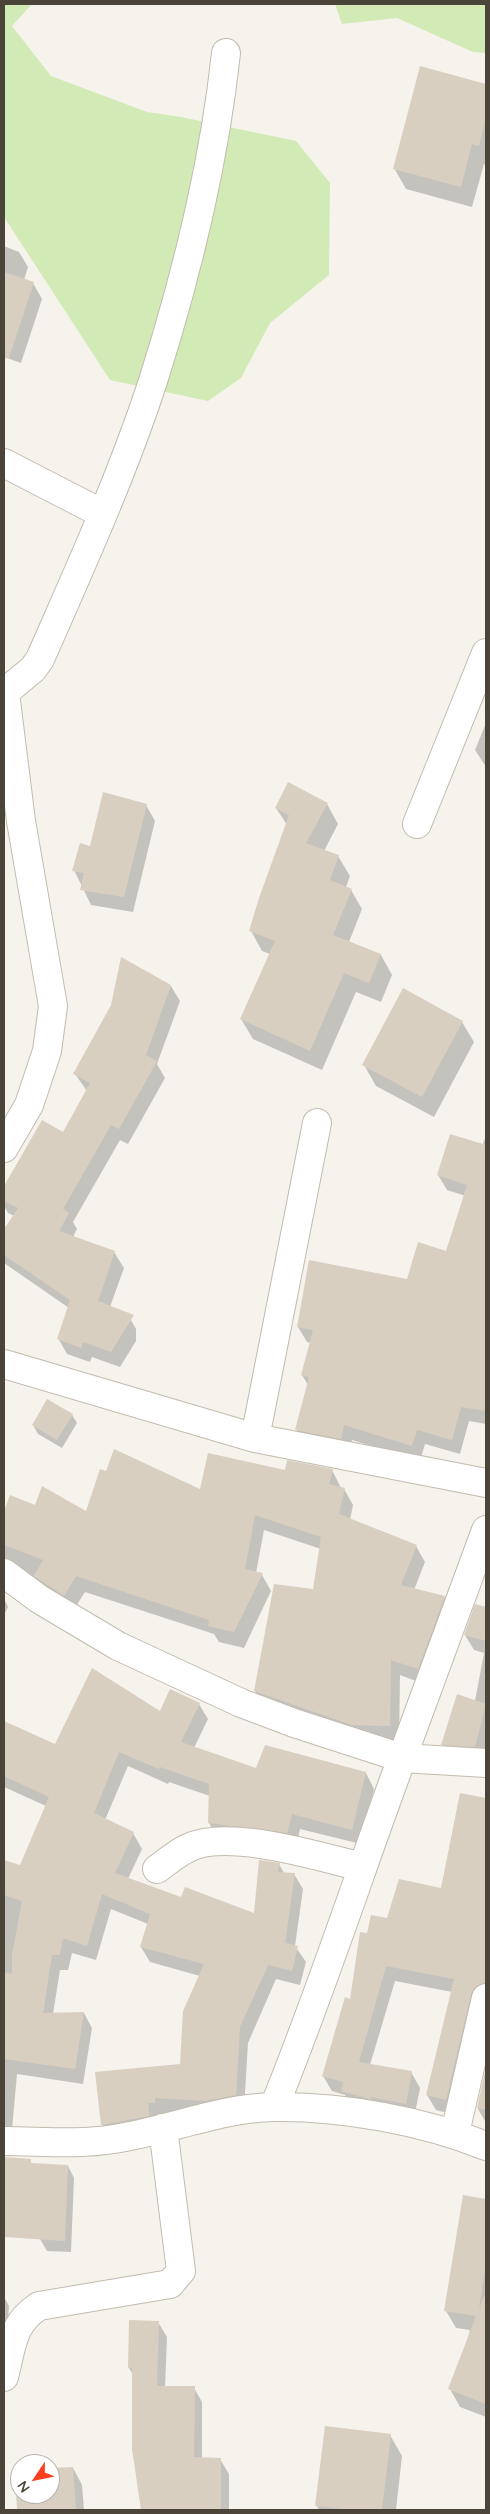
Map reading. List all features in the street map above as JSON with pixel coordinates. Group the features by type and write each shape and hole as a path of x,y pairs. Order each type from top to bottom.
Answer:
{"street":[{"path":"4,1148 29,1105 46,1051 53,1006 22,830 4,693 33,669 40,659 103,514 153,382 199,215 211,164 226,53"},
{"path":"4,463 103,514"},
{"path":"417,824 486,653"},
{"path":"255,1438 317,1123"},
{"path":"4,1364 255,1438 486,1483"},
{"path":"274,2107 338,1940 362,1867 486,1530"},
{"path":"4,1573 38,1599 118,1646 241,1703 294,1723 402,1758 486,1763"},
{"path":"157,1869 189,1847 226,1842 267,1845 362,1867"},
{"path":"455,2134 486,1998"},
{"path":"4,2141 91,2142 136,2136 224,2113 274,2107 333,2111 455,2134 486,2146"},
{"path":"4,2377 17,2326 28,2313 39,2306 170,2284 181,2271 163,2128"}],"green space":[{"path":"4,4 32,4 12,26 51,76 147,112 181,117 296,141 330,183 329,275 270,323 241,378 208,401 110,380 4,217"},
{"path":"335,4 486,4 486,53 473,52 397,18 342,24"}],"building":[{"path":"420,66 486,84 486,118 479,146 472,144 461,187 393,169"},
{"path":"4,272 34,282 9,358 4,358"},
{"path":"288,782 328,803 306,843 339,855 330,880 352,889 333,935 381,954 369,983 344,973 310,1051 240,1019 275,941 249,931 289,815 275,808"},
{"path":"103,792 147,804 124,897 80,890 84,873 72,871 80,843 90,846"},
{"path":"121,957 171,985 146,1055 157,1061 119,1129 111,1125 63,1209 69,1213 59,1231 115,1251 98,1301 134,1315 111,1352 83,1342 81,1348 57,1339 70,1300 4,1255 4,1229 18,1208 4,1201 4,1186 42,1120 63,1132 90,1083 73,1074 111,1005"},
{"path":"403,988 463,1021 422,1097 362,1065"},
{"path":"450,1134 486,1145 486,1411 461,1407 452,1440 417,1430 412,1446 344,1425 341,1439 295,1430 309,1377 301,1375 313,1330 297,1327 309,1260 407,1279 418,1242 446,1251 467,1185 437,1175"},
{"path":"47,1399 73,1414 57,1440 32,1425"},
{"path":"114,1449 200,1489 208,1453 285,1470 287,1460 333,1469 329,1484 345,1488 339,1514 417,1545 401,1585 445,1596 418,1669 391,1660 390,1726 352,1725 254,1691 274,1584 313,1589 321,1537 255,1515 245,1569 263,1573 234,1632 208,1626 209,1620 76,1576 64,1596 34,1576 43,1560 4,1545 4,1511 10,1495 35,1505 42,1486 86,1511 100,1469 106,1471"},
{"path":"475,1604 486,1607 486,1641 464,1635"},
{"path":"92,1668 160,1711 170,1689 200,1703 181,1742 256,1768 265,1745 366,1772 352,1830 292,1814 287,1833 208,1823 209,1784 160,1767 159,1769 119,1752 94,1813 134,1832 115,1873 181,1897 185,1887 254,1913 259,1860 280,1863 278,1872 295,1873 285,1943 298,1946 292,1971 268,1965 240,2027 236,2095 205,2101 155,2098 155,2103 148,2103 149,2116 101,2125 95,2072 180,2064 183,2011 204,1964 140,1947 150,1914 102,1894 87,1946 63,1938 60,1955 52,1955 43,2013 84,2012 75,2069 4,2059 4,1972 12,1974 12,1955 22,1901 4,1895 4,1860 20,1865 49,1797 4,1776 4,1721 55,1744"},
{"path":"457,1694 486,1704 475,1747 441,1745"},
{"path":"460,1793 486,1798 486,1983 475,1987 471,1994 446,2100 426,2095 454,1979 386,1966 359,2062 412,2071 406,2104 372,2097 370,2099 341,2091 343,2082 322,2076 345,1997 350,1999 360,1932 367,1933 371,1915 387,1918 399,1879 441,1888"},
{"path":"486,2067 486,2110 477,2108"},
{"path":"4,2157 31,2159 31,2163 68,2165 65,2241 4,2237"},
{"path":"463,2195 486,2199 486,2263 479,2309 484,2296 486,2297 486,2404 448,2389 476,2316 444,2311"},
{"path":"129,2320 159,2321 157,2386 195,2386 194,2457 221,2458 221,2510 141,2510 132,2449 132,2368 128,2368"},
{"path":"325,2426 391,2434 382,2510 352,2510 315,2506"},
{"path":"73,2467 76,2510 17,2510 17,2504 60,2504 60,2468"}]}
